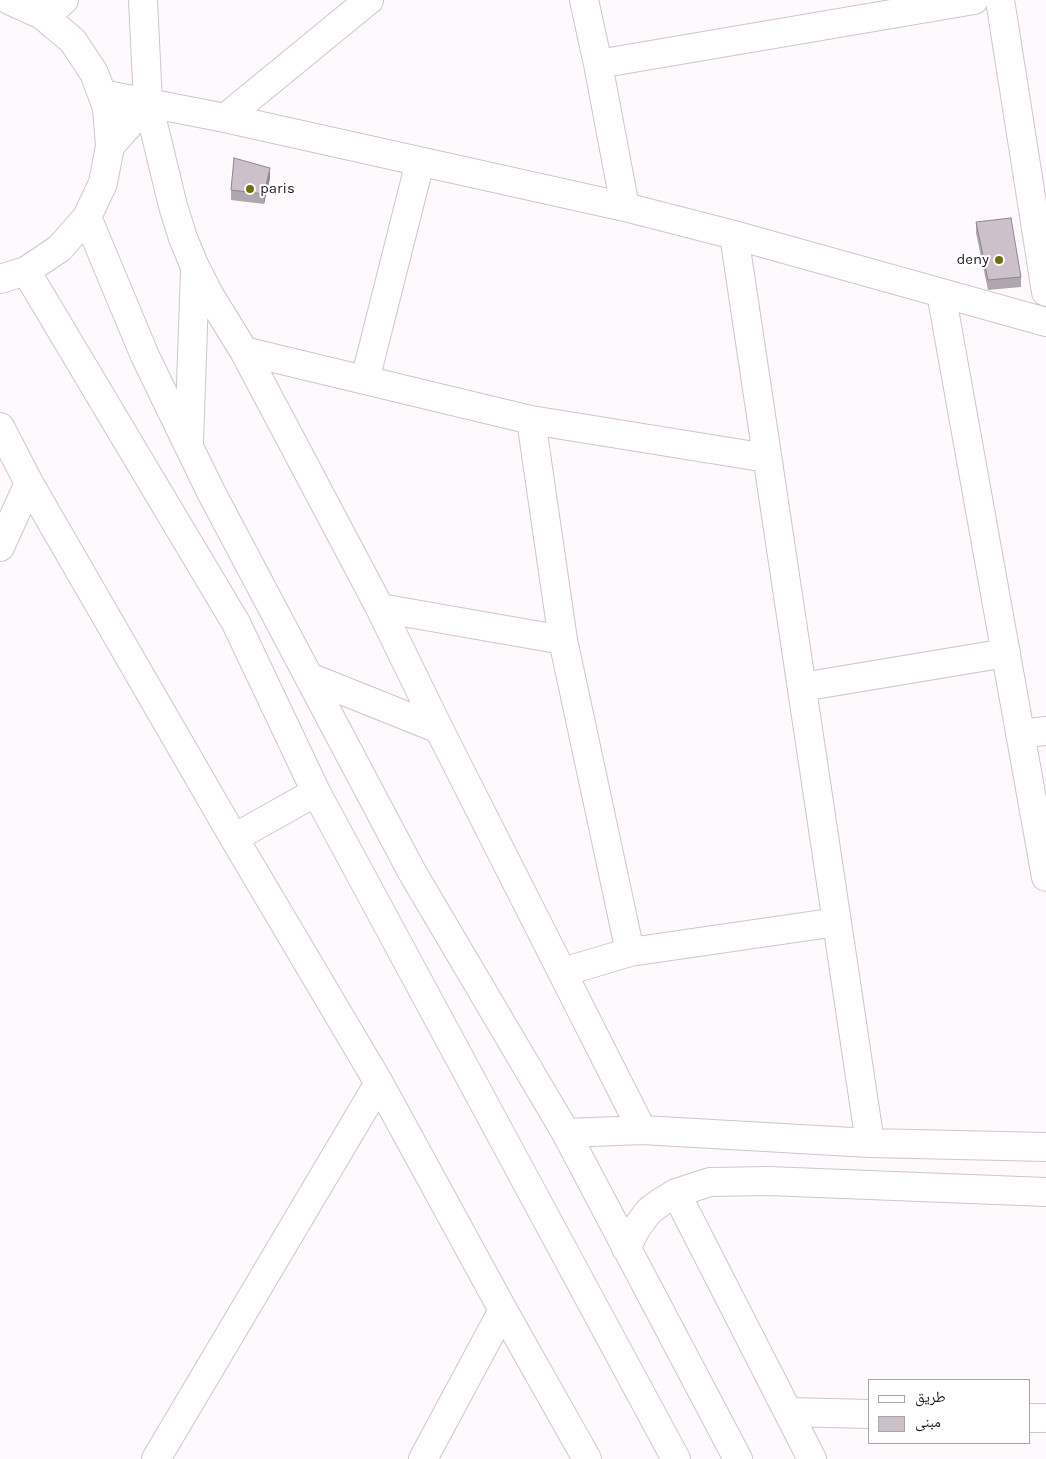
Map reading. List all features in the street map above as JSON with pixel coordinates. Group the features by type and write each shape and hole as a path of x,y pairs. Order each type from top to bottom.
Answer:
{"street":[{"path":"0,279 26,271 60,248 87,217 103,183 110,146 107,108 94,73 73,41 42,15 9,0"},
{"path":"42,15 64,0"},
{"path":"143,0 148,103 173,206 195,267 210,296 244,351 380,608 439,729 642,1130"},
{"path":"225,118 369,0"},
{"path":"584,0 625,207"},
{"path":"598,64 974,0"},
{"path":"1000,0 1046,292"},
{"path":"102,94 225,118 625,207 734,235 1046,322"},
{"path":"110,146 148,103"},
{"path":"365,380 420,162"},
{"path":"87,217 145,356 211,492 412,872 566,1133 738,1459"},
{"path":"734,235 870,1143"},
{"path":"189,446 195,267"},
{"path":"26,271 236,623 316,792 676,1459"},
{"path":"941,294 1006,653 1033,732 1046,877"},
{"path":"244,351 531,420 768,458"},
{"path":"531,420 563,640 630,952"},
{"path":"0,427 29,483 234,838 379,1083 587,1459"},
{"path":"0,547 29,483"},
{"path":"380,608 563,640"},
{"path":"802,687 1006,653"},
{"path":"309,677 439,729"},
{"path":"234,838 316,792"},
{"path":"563,972 630,952 837,922"},
{"path":"156,1459 379,1083"},
{"path":"566,1133 642,1130 870,1143 1046,1147"},
{"path":"986,1145 988,1190"},
{"path":"626,1248 637,1226 649,1211 676,1193 710,1182 736,1181 1046,1192"},
{"path":"676,1193 812,1459"},
{"path":"424,1459 503,1310"},
{"path":"788,1412 868,1414"}],"building":[{"name":"paris","path":"234,158 270,168 264,194 231,190"},
{"name":"deny","path":"1011,218 1021,277 988,280 976,222"}],"place":[{"name":"paris","path":"250,189"},
{"name":"deny","path":"999,260"}]}
